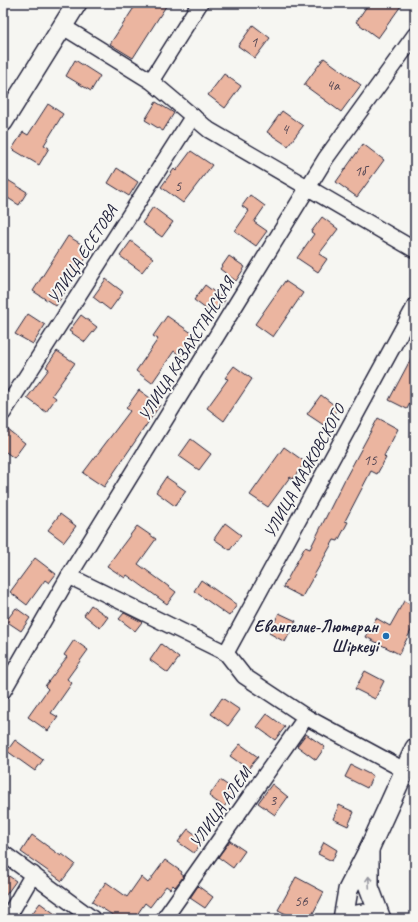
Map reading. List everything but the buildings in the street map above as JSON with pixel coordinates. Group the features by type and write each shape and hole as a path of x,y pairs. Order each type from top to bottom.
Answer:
{"street":[{"path":"3,122 77,3"},
{"path":"151,81 200,3"},
{"path":"62,26 151,81 209,130 415,250"},
{"name":"УЛИЦА КАЗАХСТАНСКАЯ","path":"3,691 69,576 307,188 326,158 415,35"},
{"name":"УЛИЦА ЕСЕТОВА","path":"3,413 193,116"},
{"name":"УЛИЦА МАЯКОВСКОГО","path":"226,653 415,306"},
{"path":"69,576 226,653 244,676 306,717 404,770"},
{"name":"УЛИЦА АЛЕМ","path":"164,919 306,717"},
{"path":"343,919 348,890 415,748"},
{"path":"369,848 369,887 381,919"},
{"path":"3,853 93,919"},
{"path":"7,919 33,874"},
{"path":"348,919 364,913 381,919"}],"place":[{"name":"Евангелие-Лютеран Шіркеуі","path":"386,636"}]}
